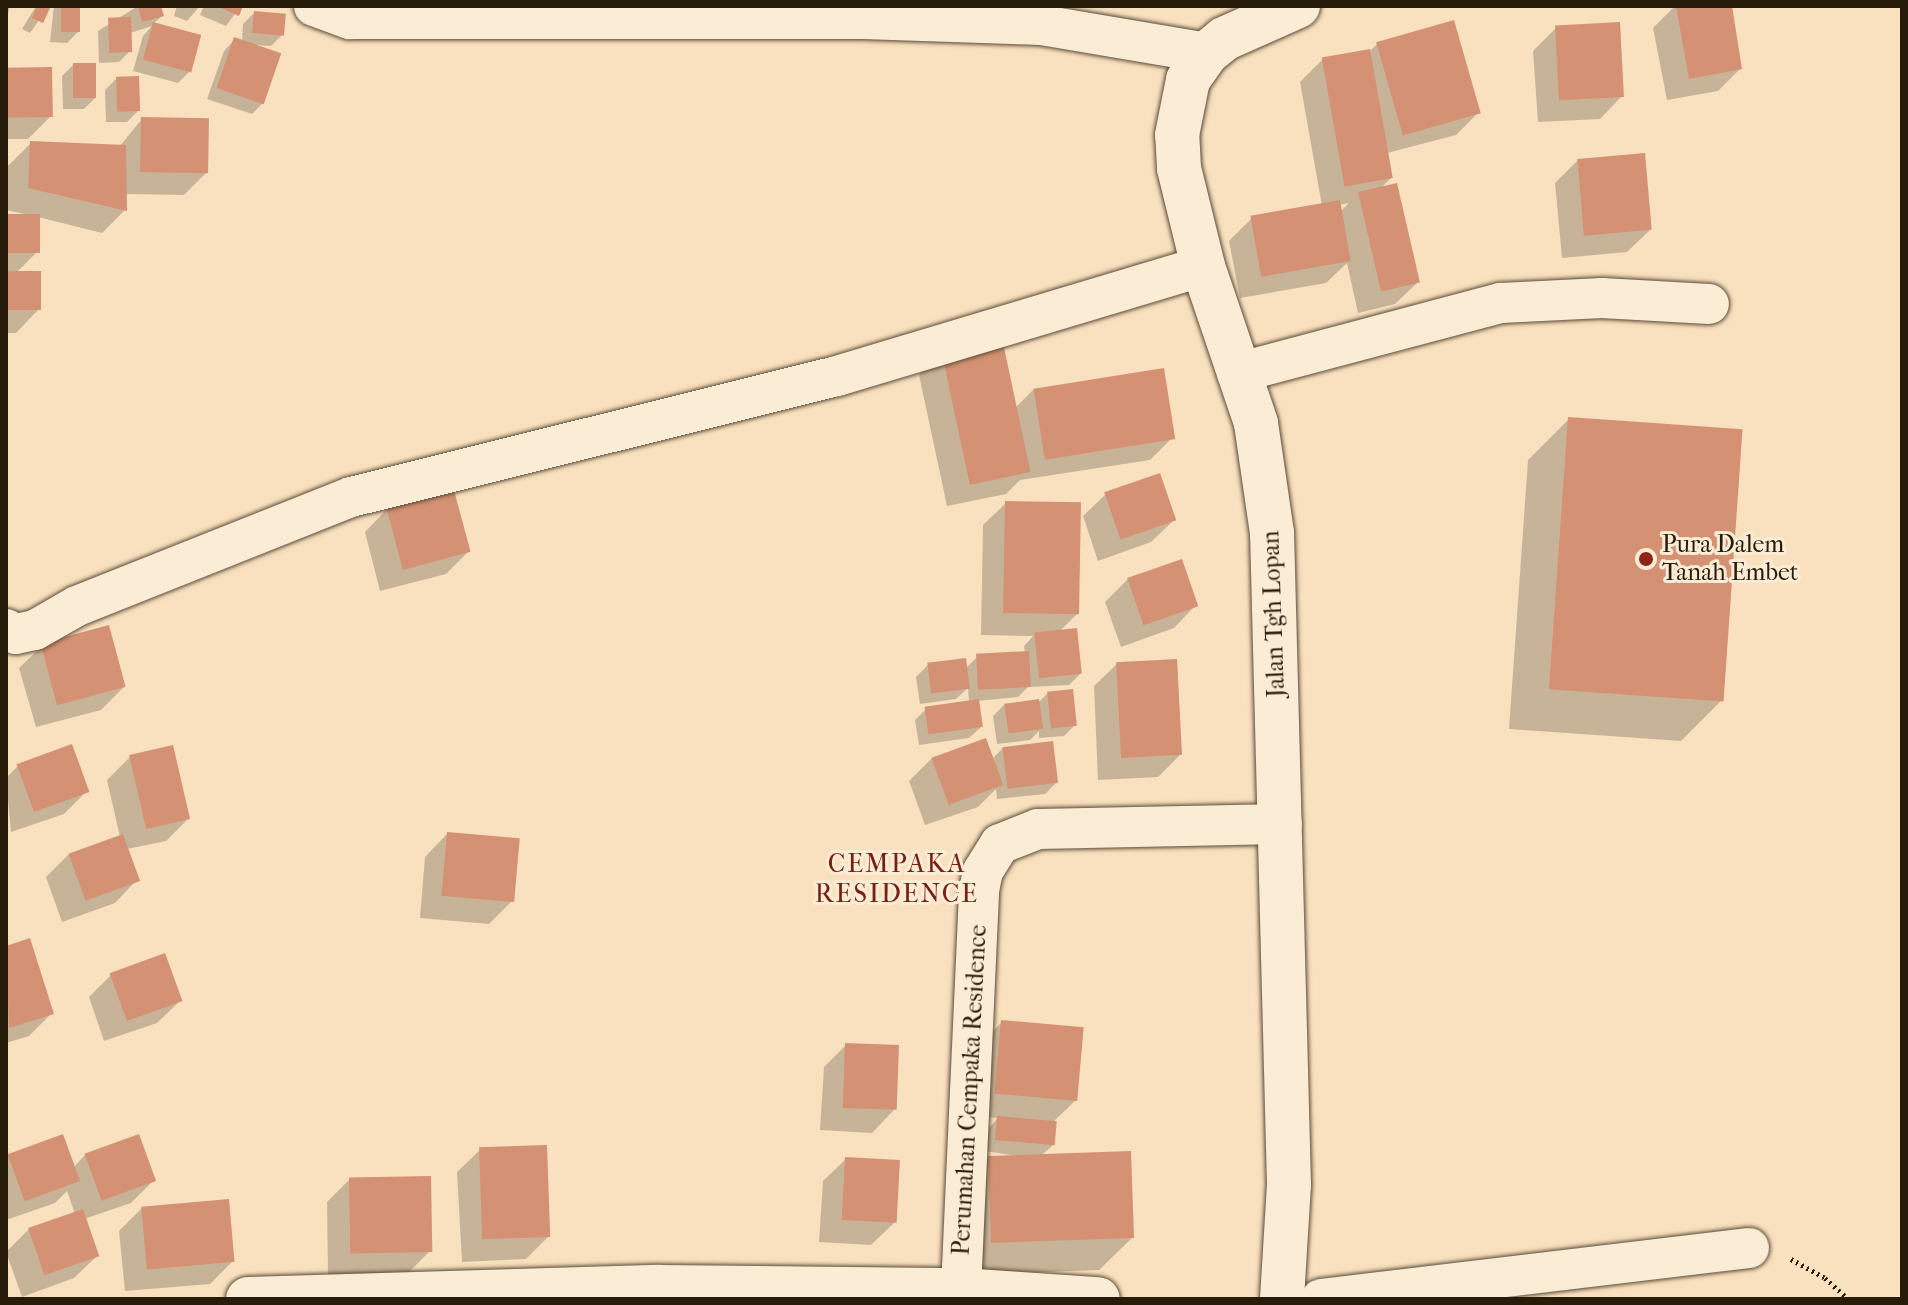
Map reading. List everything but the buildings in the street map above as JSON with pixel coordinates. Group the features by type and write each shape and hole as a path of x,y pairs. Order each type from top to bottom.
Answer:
{"street":[{"path":"314,6 350,19 403,12 1042,25 1207,53"},
{"name":"Jalan Tgh Lopan","path":"1282,1299 1289,1185 1282,824 1272,533 1256,423 1203,266 1179,168 1177,135 1188,80 1207,53 1224,39 1298,6"},
{"path":"6,629 16,634 35,630 77,606 351,497 837,376 1203,266"},
{"path":"1237,373 1501,303 1602,298 1709,304"},
{"name":"Perumahan Cempaka Residence","path":"961,1290 979,891 983,871 1000,844 1038,829 1282,824"},
{"path":"1321,1299 1749,1248"},
{"path":"248,1299 477,1288 961,1290 1098,1299"}],"path":[{"path":"1749,1248 1802,1263 1848,1299"}],"place":[{"name":"Pura Dalem Tanah Embet","path":"1646,559"}],"district":[{"name":"CEMPAKA RESIDENCE","path":"897,879"}]}
